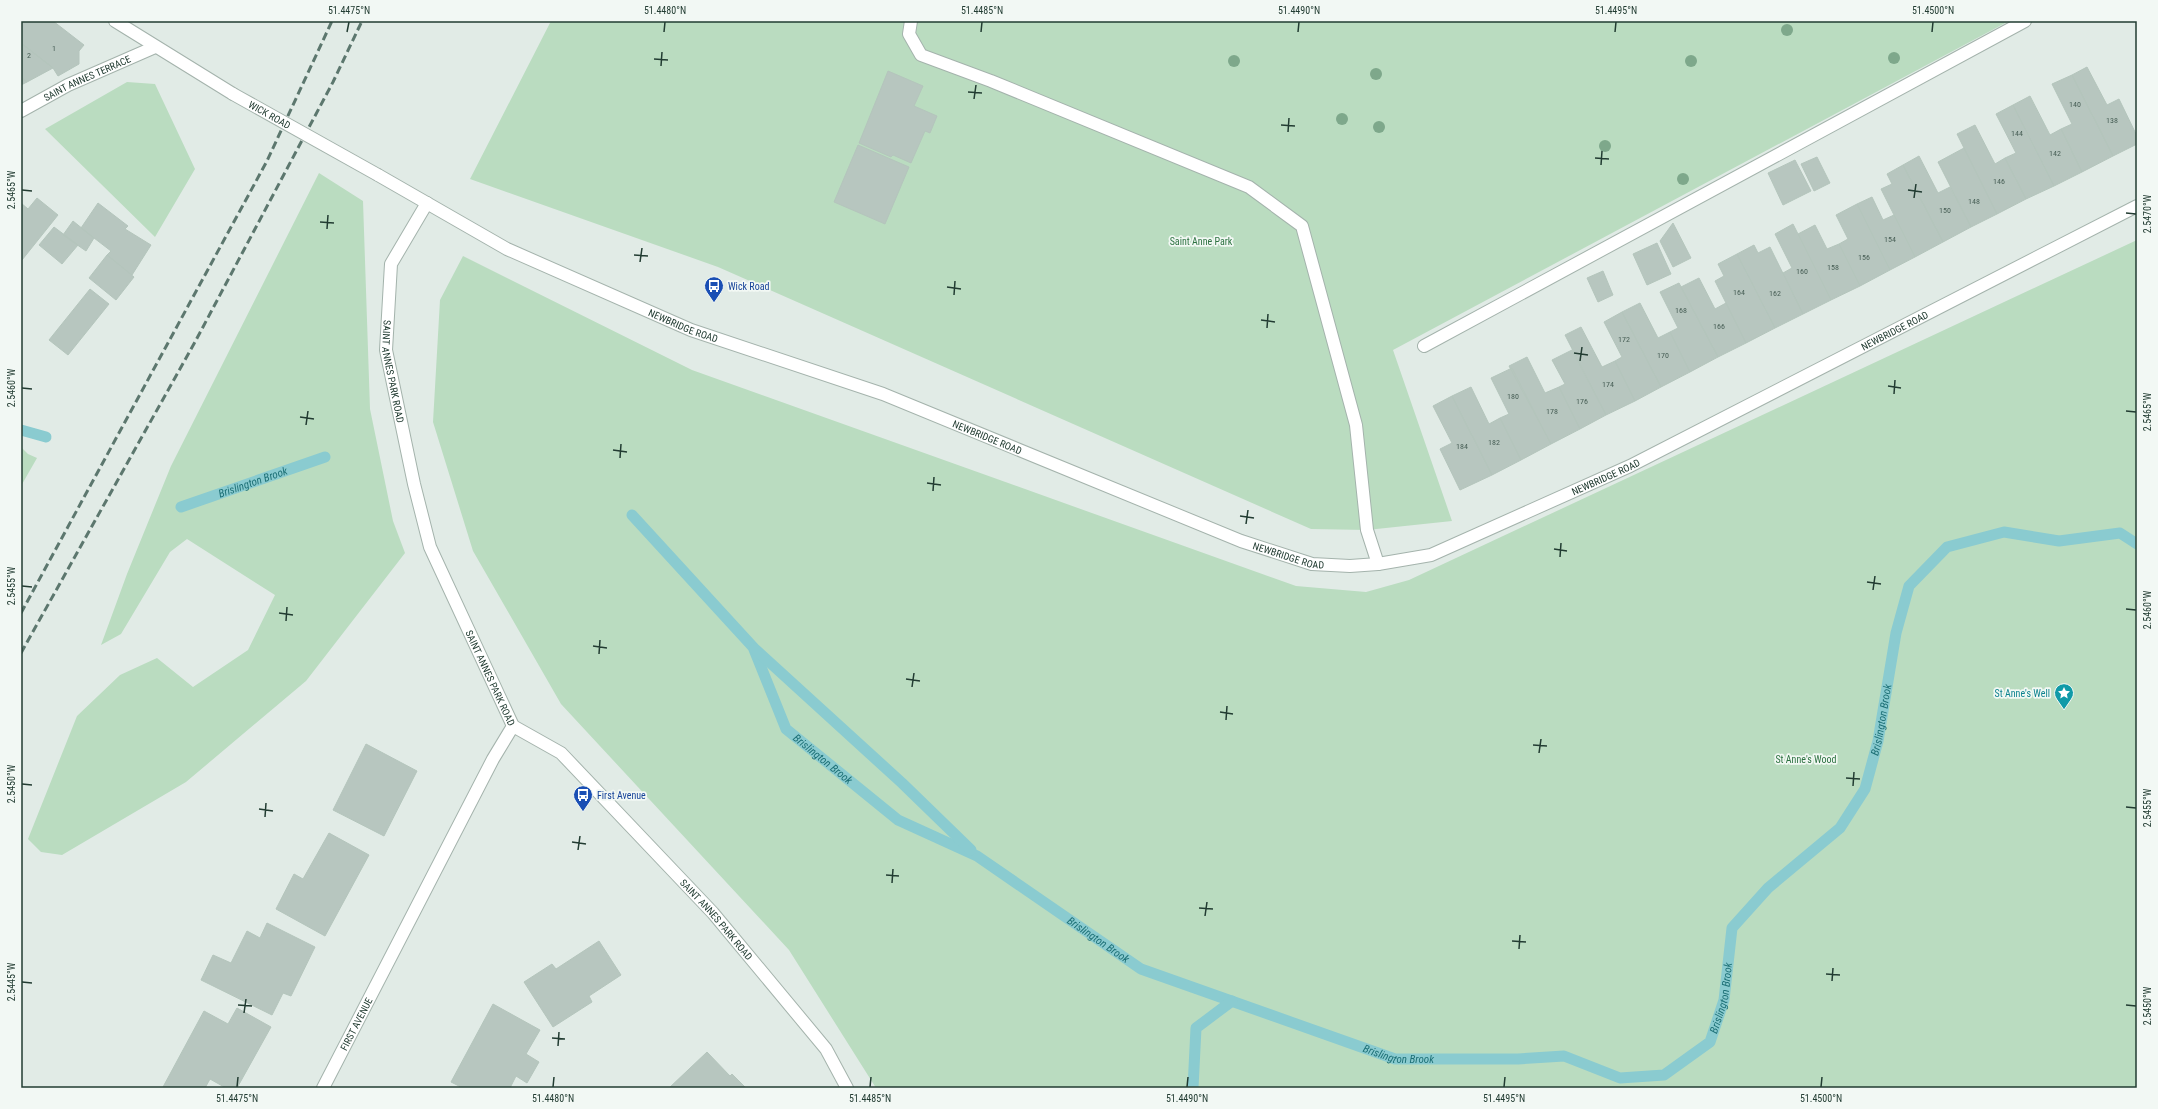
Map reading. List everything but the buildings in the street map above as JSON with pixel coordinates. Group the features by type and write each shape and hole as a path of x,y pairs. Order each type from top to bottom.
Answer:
{"street":[{"name":"WICK ROAD","path":"115,21 154,47 233,94 427,204"},
{"path":"911,21 909,34 921,55 991,81 1249,186 1302,226 1356,425 1367,530 1378,564"},
{"path":"1424,346 2025,21"},
{"name":"SAINT ANNES TERRACE","path":"21,111 68,85 154,47"},
{"name":"NEWBRIDGE ROAD","path":"427,204 507,249 691,330 883,394 1241,541 1312,564 1350,566 1378,564 1431,555 1630,466 2137,206"},
{"name":"SAINT ANNES PARK ROAD","path":"427,204 392,264 386,350 414,484 430,547 513,726 561,753 713,913 826,1049 848,1088"},
{"name":"FIRST AVENUE","path":"323,1088 493,759 513,726"}],"green space":[{"name":"Saint Anne Park","path":"551,21 2009,21 1393,350 1452,521 1367,530 1311,529 718,267 470,179"},
{"path":"127,82 155,84 195,169 155,237 45,129"},
{"path":"319,173 363,201 370,409 393,521 405,553 306,681 186,782 62,855 41,852 28,839 77,716 120,675 157,658 193,687 248,650 275,595 187,539 170,552 121,634 101,645 127,574 171,466"},
{"name":"St Anne's Wood","path":"2137,240 2137,1088 876,1088 789,950 561,704 473,551 433,422 440,300 463,256 692,370 1296,586 1366,592 1409,580"},
{"path":"21,447 28,454 37,458 21,486"}],"waterway":[{"name":"Brislington Brook","path":"21,430 46,437"},
{"name":"Brislington Brook","path":"181,507 325,457"},
{"name":"Brislington Brook","path":"632,515 753,647 786,729 898,820 977,856 1141,969 1395,1059 1518,1059 1564,1056 1620,1078 1664,1075 1710,1042 1724,1000 1732,928 1768,888 1840,828 1865,789 1878,741 1896,633 1909,586 1947,547 2004,532 2059,541 2120,533 2137,544"},
{"name":"Brislington Brook","path":"755,649 902,783 971,850"},
{"path":"1193,1088 1196,1028 1232,1001"}],"railway":[{"path":"21,613 267,161 332,21"},
{"path":"21,653 195,342 333,82 362,21"}],"place":[{"name":"Wick Road","path":"714,303"},
{"name":"St Anne's Well","path":"2064,710"},
{"name":"First Avenue","path":"583,812"}]}
